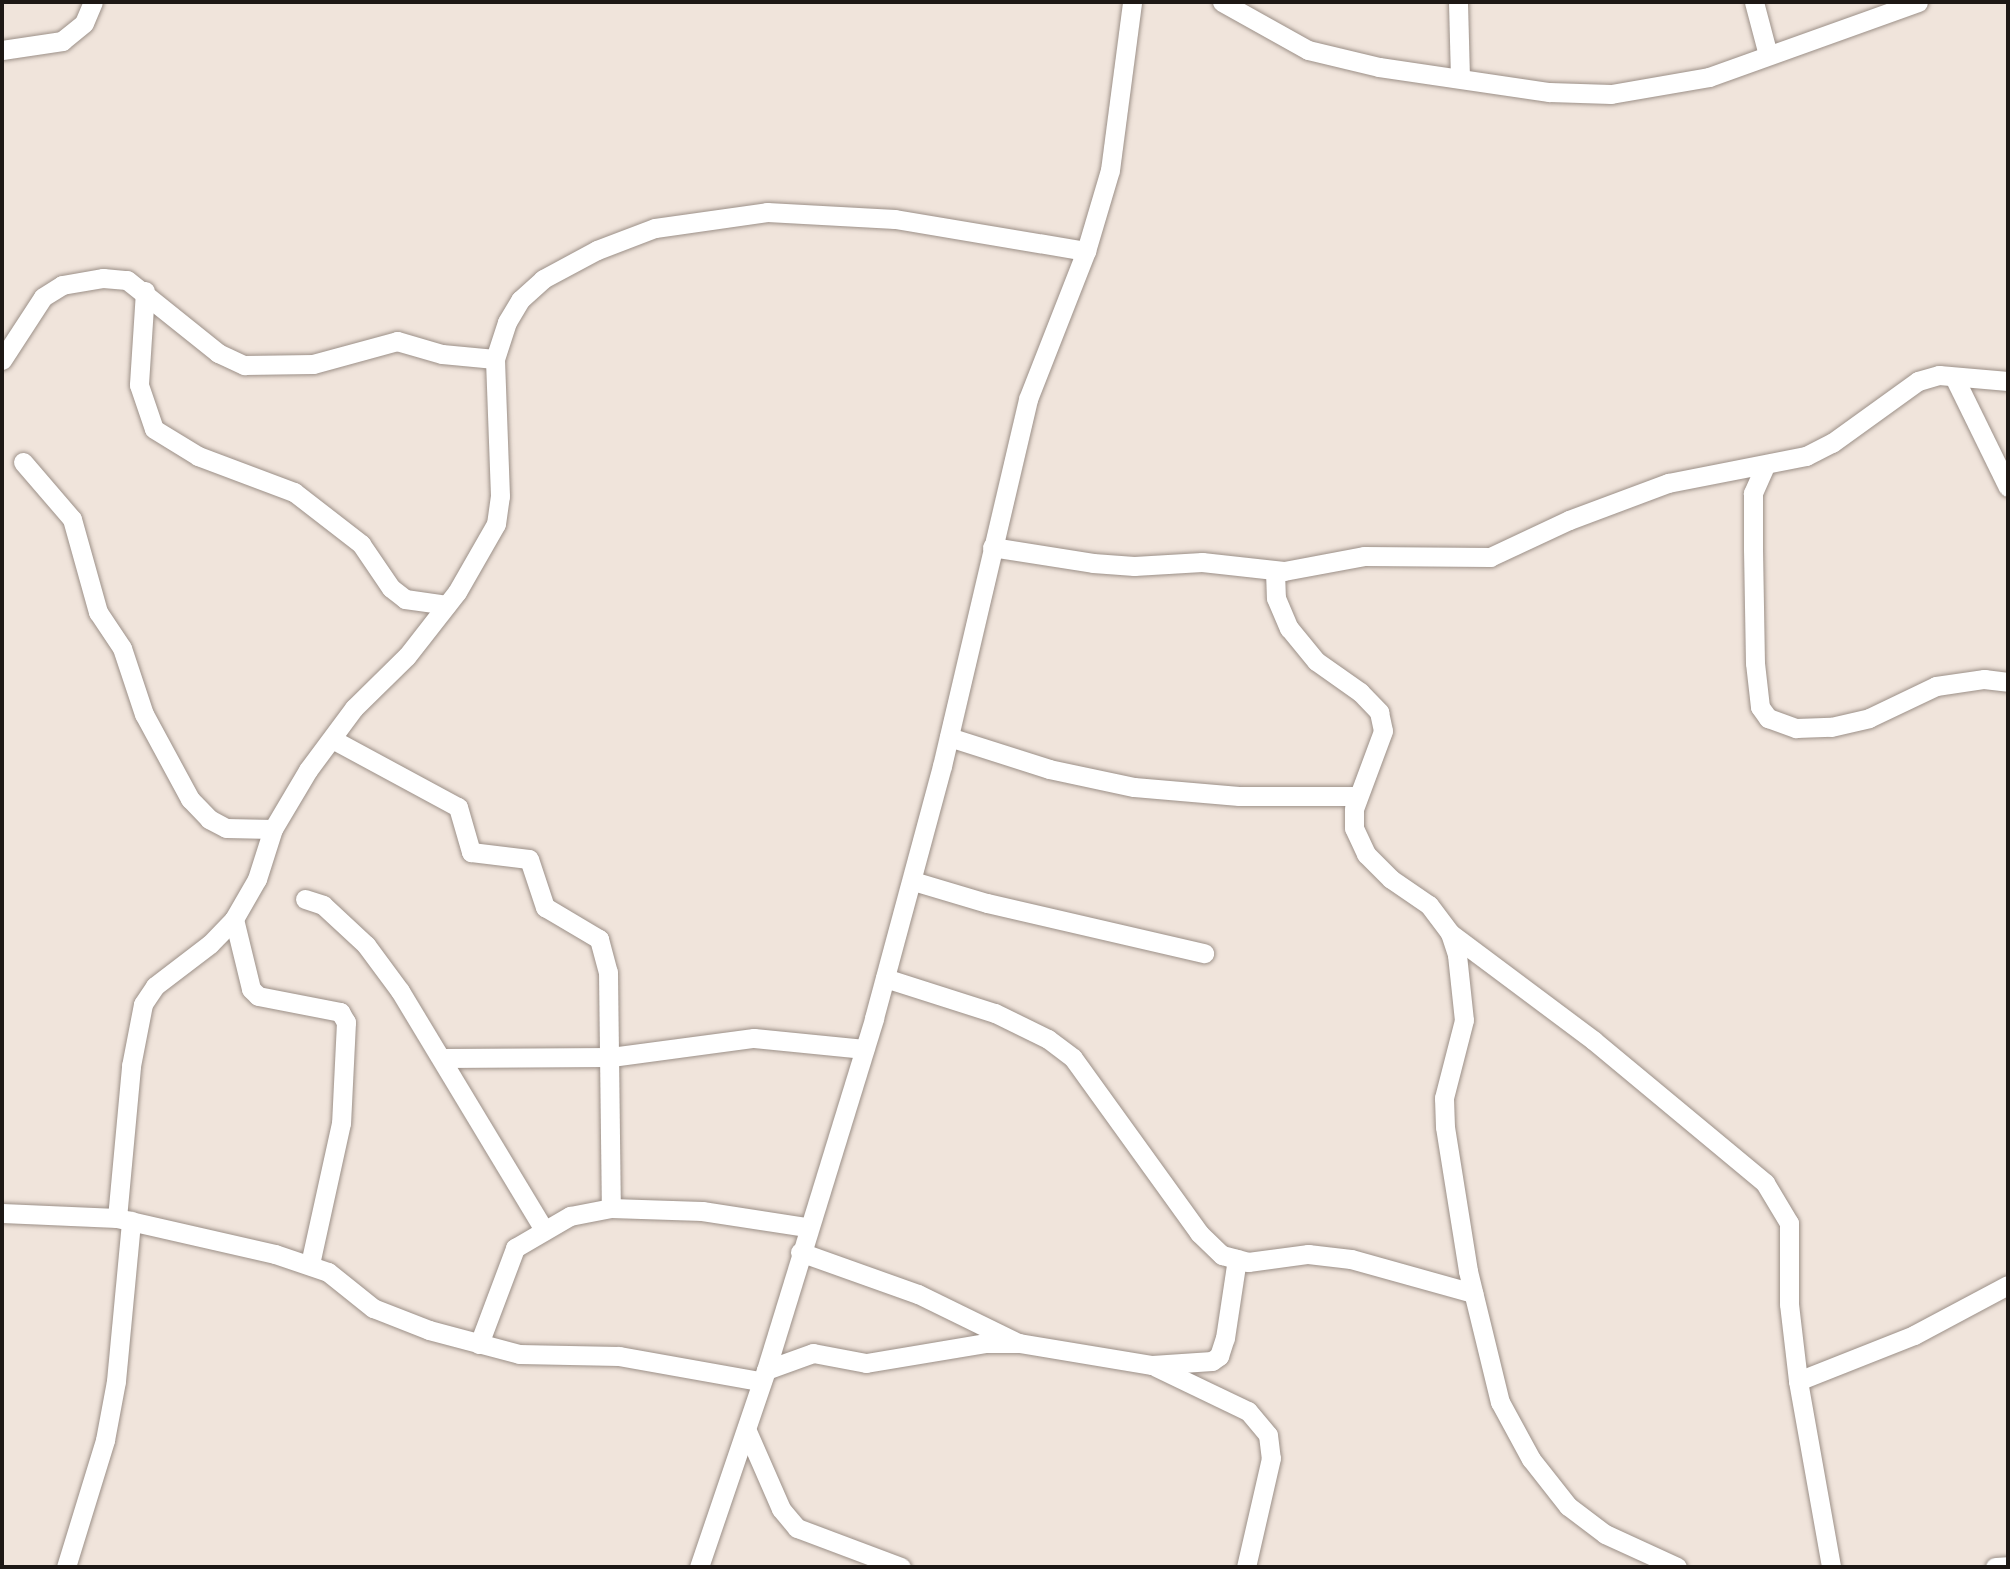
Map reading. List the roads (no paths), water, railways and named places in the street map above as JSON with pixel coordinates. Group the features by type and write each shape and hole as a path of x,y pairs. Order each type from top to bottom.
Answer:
{"street":[{"path":"2,50 62,41 84,23 93,2"},
{"path":"699,1567 747,1431 913,881 1028,399 1086,251 1110,170 1132,2"},
{"path":"1222,2 1308,50 1379,67 1549,92 1611,94 1696,80 1918,2"},
{"path":"1458,2 1460,78"},
{"path":"1754,2 1768,55"},
{"path":"66,1567 104,1440 116,1381 131,1066 143,1004 155,986 210,944 234,919 257,879 273,829 332,739 447,605 496,524 500,496 494,422 495,359 507,322 520,300 543,279 597,250 655,228 768,212 831,213 1086,251"},
{"path":"2,360 29,312 62,285 103,278 127,280 145,291 218,353 244,365 313,364 397,341 442,354 495,359"},
{"path":"145,291 139,385 154,429 198,456 265,477 294,492 361,544 391,588 405,599 447,605"},
{"path":"992,547 1093,563 1134,566 1202,562 1275,571 1364,556 1490,557 1569,520 1668,483 1807,456 1832,443 1918,380 1938,375 1955,379 2008,381"},
{"path":"1955,379 2008,487"},
{"path":"23,462 72,519 98,612 122,648 144,714 190,799 209,819 226,828 273,829"},
{"path":"1765,466 1753,493 1755,663 1760,707 1768,718 1796,728 1831,727 1869,719 1936,686 1971,679 2008,682"},
{"path":"1275,571 1276,598 1289,628 1316,661 1360,692 1379,712 1383,730 1358,796 1354,828 1366,854 1391,879 1429,905 1450,933 1593,1040 1765,1183 1789,1223 1789,1304 1798,1381 1831,1567"},
{"path":"949,737 1049,769 1134,787 1239,796 1358,796"},
{"path":"332,739 458,807 471,852 529,859 545,907 599,939 608,972 611,1208"},
{"path":"913,881 987,903 1204,953"},
{"path":"305,899 323,905 366,945 443,1058 543,1228"},
{"path":"234,919 251,989 258,996 340,1012 346,1022 341,1123 310,1264"},
{"path":"1450,933 1457,955 1464,1020 1444,1098 1445,1127 1473,1293 1500,1402 1531,1459 1568,1506 1605,1534 1677,1567"},
{"path":"885,978 995,1013 1048,1039 1073,1058 1199,1233 1222,1255 1248,1262 1308,1254 1351,1259 1473,1293"},
{"path":"443,1058 611,1058 754,1038 864,1049"},
{"path":"479,1344 515,1248 543,1228 611,1208 702,1212 807,1227"},
{"path":"2,1213 124,1220 310,1264 373,1308 479,1344 519,1354 619,1356 763,1376 813,1353 866,1363 962,1344 1019,1343 1152,1365 1202,1363 1219,1356 1237,1259"},
{"path":"800,1252 918,1294 1019,1343"},
{"path":"1798,1381 1914,1335 2008,1285"},
{"path":"1152,1365 1248,1411 1268,1434 1271,1458 1246,1567"},
{"path":"747,1431 782,1509 797,1528 901,1567"},
{"path":"1995,1567 2008,1566"}]}
